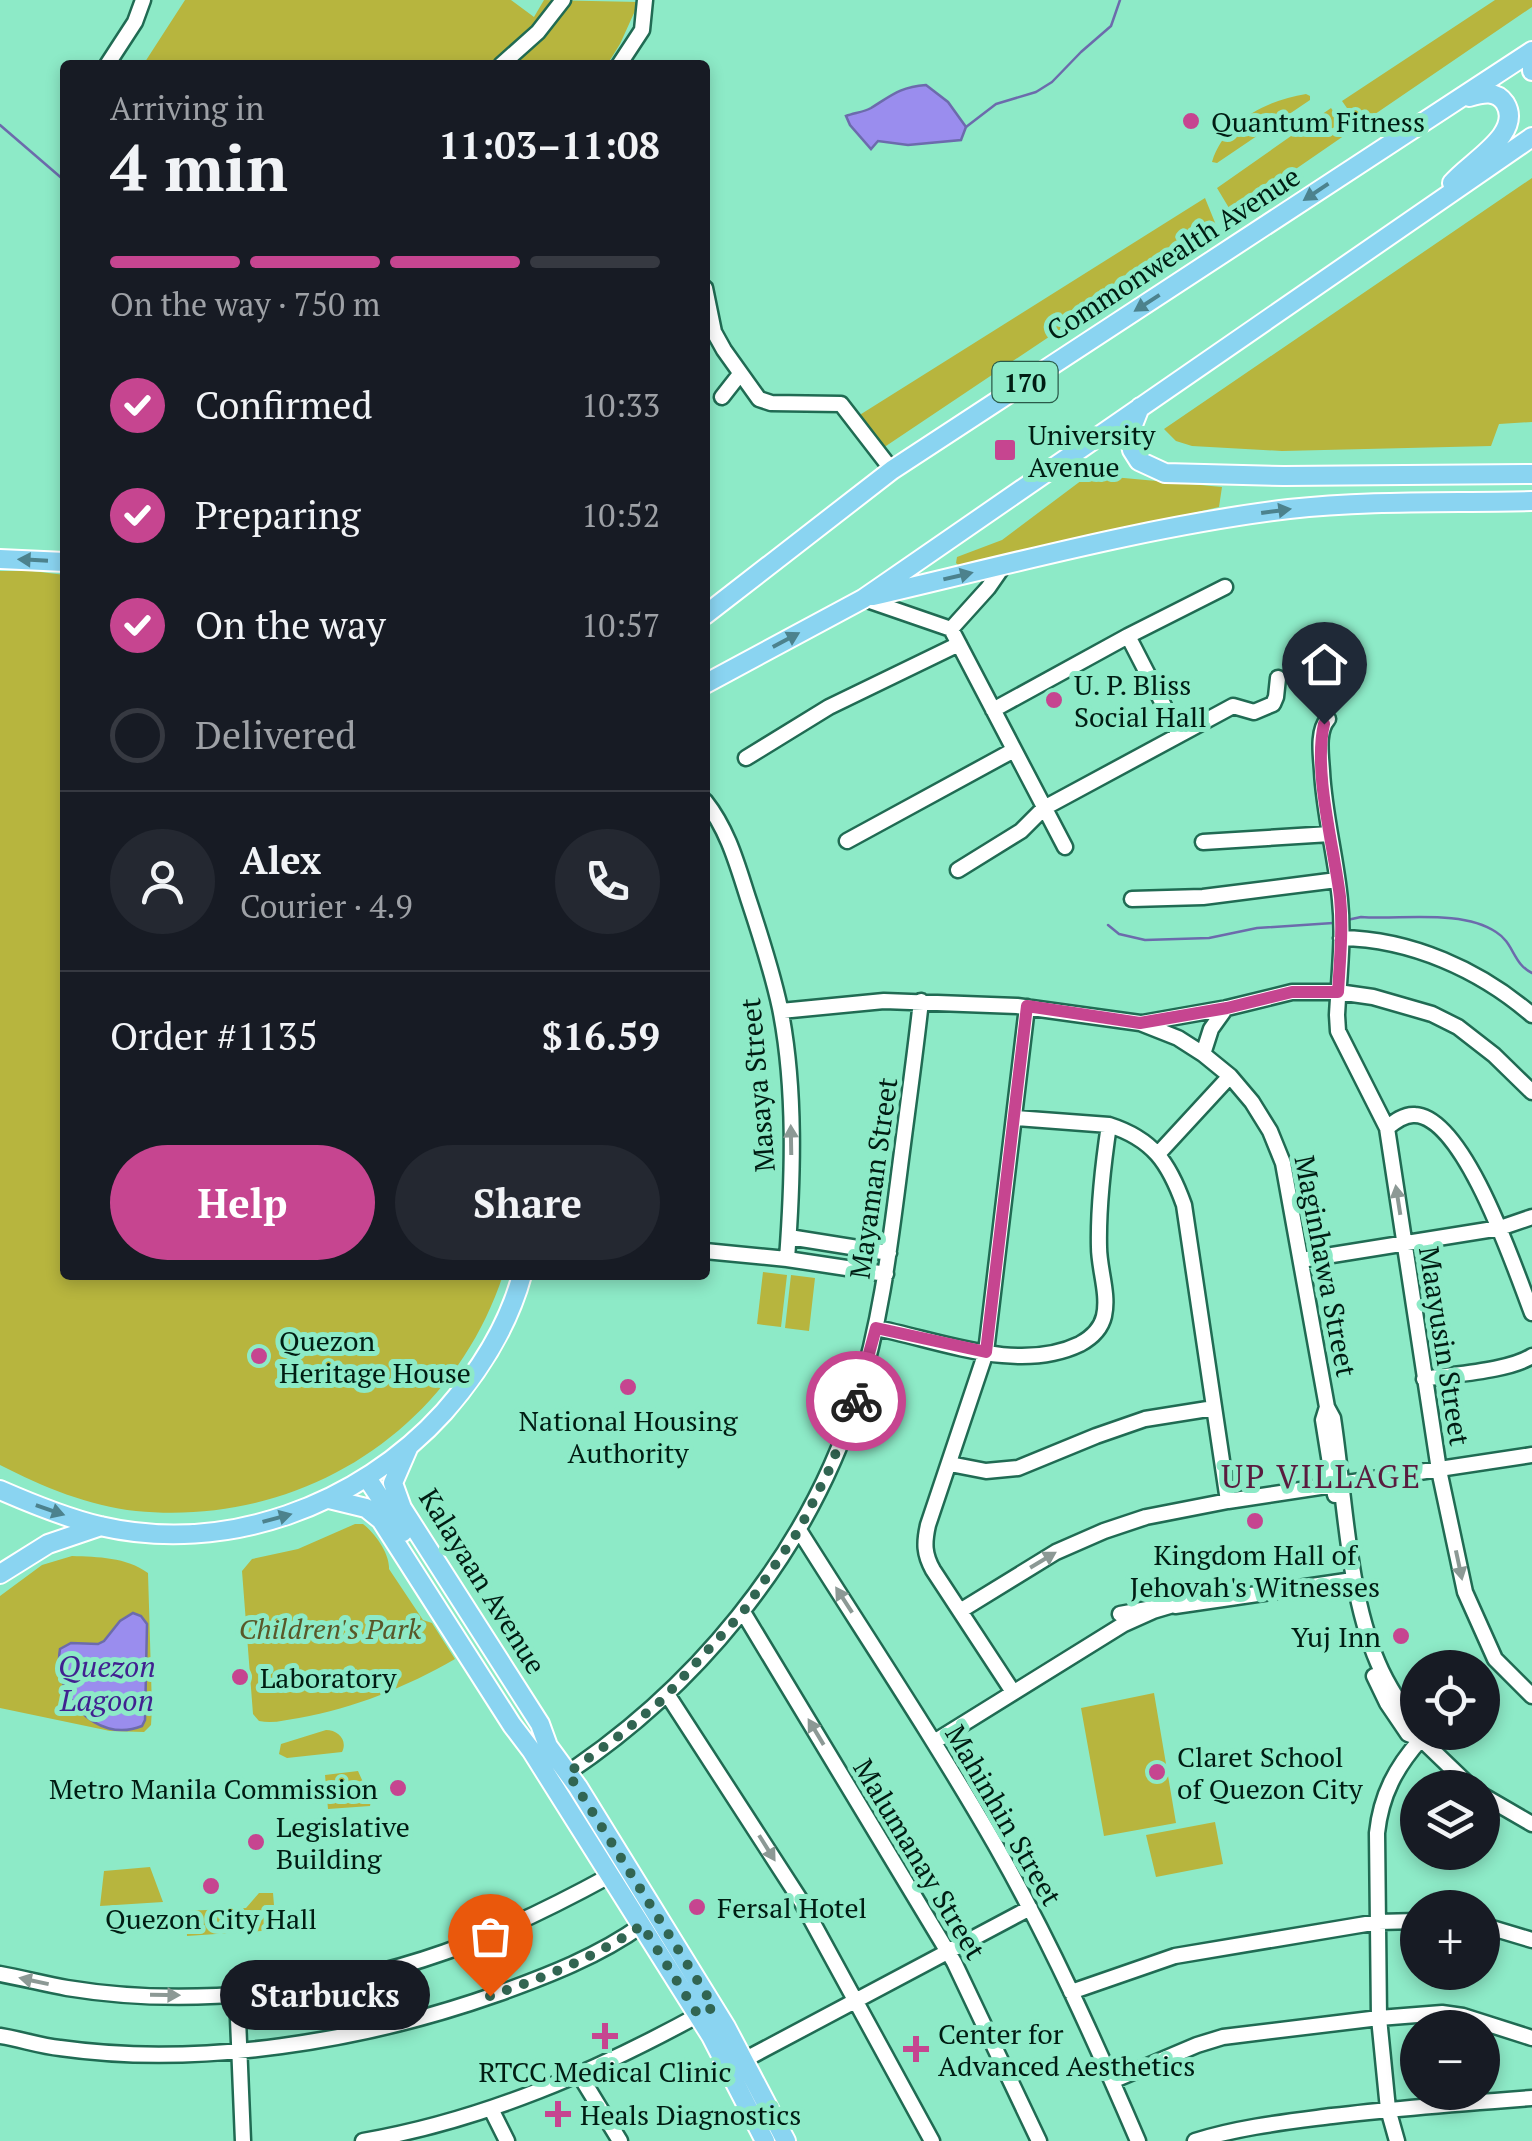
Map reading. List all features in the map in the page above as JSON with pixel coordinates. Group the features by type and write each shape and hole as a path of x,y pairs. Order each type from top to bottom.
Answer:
{"main road":[{"name":"Commonwealth Avenue","path":"710,612 892,470 1532,52"},
{"path":"1434,206 1456,178 1501,138 1509,123 1508,109 1494,94 1450,103"},
{"path":"710,681 863,598 1532,137"},
{"path":"1140,406 1129,435 1132,450 1139,461 1166,473 1532,474"},
{"path":"863,598 1159,530 1287,509 1532,501"},
{"path":"0,559 60,562"},
{"path":"0,1490 102,1526 159,1533 223,1530 290,1515 368,1478 409,1446 454,1399 488,1354 520,1280"},
{"name":"Kalayaan Avenue","path":"409,1446 393,1483 402,1508 540,1724 536,1742"},
{"name":"Kalayaan Avenue","path":"368,1478 384,1514 560,1778 706,2011 764,2141"},
{"name":"Kalayaan Avenue","path":"329,1499 384,1514"},
{"path":"0,1574 48,1544 102,1526"},
{"name":"Kalayaan Avenue","path":"560,1778 611,1876 642,1925 744,2060 786,2141"}],"street":[{"path":"110,60 136,22 144,0"},
{"path":"507,60 538,32 562,0"},
{"path":"622,60 642,30 645,0"},
{"path":"710,312 714,332 758,399 842,404 892,470"},
{"path":"722,396 740,374"},
{"path":"951,629 1004,565"},
{"path":"994,710 1225,587"},
{"path":"863,598 951,629 1064,847"},
{"path":"1128,636 1179,735"},
{"path":"746,758 829,707 959,644"},
{"path":"958,870 1022,831 1044,808 1233,706 1254,712 1273,704 1278,678"},
{"name":"Maayusin Street","path":"1328,720 1322,730 1322,768 1337,880 1341,1040 1386,1128 1439,1470 1465,1592 1495,1659 1532,1696"},
{"path":"847,841 1014,750"},
{"name":"Masaya Street","path":"710,809 730,842 770,966 780,1011 790,1120 787,1259"},
{"path":"1203,842 1330,834"},
{"path":"1132,898 1203,897 1337,880"},
{"path":"1341,938 1392,944 1463,968 1514,999 1532,1016"},
{"path":"1140,1023 1292,992 1407,1006 1458,1027 1532,1092"},
{"name":"Maginhawa Street","path":"780,1011 884,1001 1027,1006 1140,1023 1178,1038 1230,1076 1252,1102 1277,1147 1288,1179 1327,1407 1333,1418 1346,1581 1357,1630 1379,1686 1400,1722"},
{"name":"Mayaman Street","path":"560,1778 620,1735 667,1694 743,1612 799,1530 840,1443 876,1328 886,1274 920,1001"},
{"path":"1013,1692 933,1570 924,1546 986,1352 1027,1006"},
{"path":"1203,1054 1211,1028 1227,1008"},
{"path":"1158,1154 1230,1076"},
{"path":"1386,1128 1414,1114 1437,1126 1455,1145 1473,1170 1500,1228 1532,1313"},
{"path":"1015,1118 1109,1124 1142,1140 1172,1172 1184,1205 1228,1501"},
{"path":"876,1328 1014,1356 1057,1352 1088,1340 1099,1329 1104,1316 1098,1219 1109,1124"},
{"path":"1301,1260 1500,1228 1532,1217"},
{"path":"789,1237 889,1253"},
{"path":"710,1251 886,1274"},
{"path":"1424,1378 1509,1365 1532,1356"},
{"path":"950,1464 986,1471 1018,1468 1146,1420 1214,1408"},
{"path":"960,1611 1056,1552 1146,1517 1532,1455"},
{"name":"Maginhawa Street","path":"1338,1485 1354,1580 1370,1643 1400,1703"},
{"name":"Mahinhin Street","path":"799,1530 997,1848 1072,1992 1138,2141"},
{"path":"934,1742 1124,1624 1153,1610 1155,1610 1168,1607 1180,1604 1120,1614 1158,1608 1176,1606 1252,1594 1346,1581"},
{"name":"Malumanay Street","path":"743,1612 948,1951 1039,2141"},
{"path":"667,1694 800,1901 932,2141"},
{"path":"1397,2141 1388,2109 1379,2018 1377,1833 1395,1772 1409,1750"},
{"name":"Maginhawa Street","path":"1435,1750 1454,1770"},
{"path":"1500,1805 1532,1824"},
{"path":"0,1974 68,1988 154,1996 237,1994 334,1981 444,1952 611,1876"},
{"path":"744,2060 1030,1908"},
{"path":"1072,1992 1176,1956 1400,1921"},
{"path":"0,2036 59,2048 178,2054 314,2041 462,2006 571,1964 642,1925"},
{"path":"1500,1930 1532,1940"},
{"path":"237,1994 243,2141"},
{"path":"363,2141 416,2132 490,2109 579,2074 706,2011"},
{"path":"1112,2081 1223,2037 1379,2018 1442,2013 1532,2038"},
{"path":"579,2074 620,2141"},
{"path":"1194,2141 1298,2120 1532,2098"},
{"path":"490,2109 507,2141"}],"green space":[{"path":"185,0 511,0 534,17 544,0 639,2 610,60 146,60"},
{"path":"1495,0 1532,0 1532,7 1359,125 1342,101"},
{"path":"1306,94 1310,100 1217,163 1212,162 1226,135 1249,115"},
{"path":"1331,108 1348,133 1232,213 1217,188"},
{"path":"1532,178 1532,422 1499,424 1491,446 1282,451 1192,446 1176,441 1164,429"},
{"path":"1205,198 1216,225 883,448 858,416"},
{"path":"1086,477 1222,487 1219,507 960,567 956,563 957,557 1002,540"},
{"path":"0,571 32,571 60,574 60,1280 501,1280 479,1331 447,1380 407,1423 362,1458 310,1485 255,1503 197,1512 136,1511 66,1494 0,1465"},
{"path":"763,1272 787,1275 781,1327 757,1324"},
{"path":"791,1275 815,1278 809,1331 785,1328"},
{"name":"Children's Park","path":"363,1524 377,1538 389,1569 455,1659 360,1702 299,1718 259,1721 253,1714 242,1571 252,1559 298,1549"},
{"path":"72,1556 121,1561 148,1573 152,1708 151,1725 144,1732 110,1731 0,1708 0,1596 42,1565"},
{"path":"1154,1693 1176,1823 1104,1836 1081,1708"},
{"path":"326,1730 341,1736 342,1752 287,1758 279,1754 281,1744"},
{"path":"358,1771 370,1806 328,1809 325,1775"},
{"path":"1215,1822 1223,1864 1156,1877 1146,1835"},
{"path":"150,1867 163,1902 100,1906 104,1871"},
{"path":"259,1893 273,1893 276,1930 187,1936 186,1911 246,1908"}],"water":[{"path":"926,85 948,102 966,127 961,140 908,145 878,141 871,149 850,125 846,116 903,90"},
{"name":"Quezon Lagoon","path":"133,1613 147,1624 145,1720 142,1726 125,1730 108,1728 93,1722 70,1698 59,1666 60,1649 71,1643 98,1644"}],"waterway":[{"path":"966,127 996,104 1036,92 1052,82 1111,26 1120,0"},
{"path":"0,125 60,177"},
{"path":"1347,920 1466,920 1496,932 1532,973"},
{"path":"1108,925 1119,934 1145,940 1209,938 1257,928 1333,923"}],"way so far":[{"path":"490,1996 571,1964 642,1925 698,2015 714,2007 568,1773 662,1700 743,1612 799,1530 830,1468 856,1401"}],"place":[{"name":"Quantum Fitness","path":"1191,121"},
{"name":"University Avenue","path":"1005,450"},
{"name":"U. P. Bliss Social Hall","path":"1054,700"},
{"name":"Quezon Heritage House","path":"259,1356"},
{"name":"National Housing Authority","path":"628,1387"},
{"name":"Kingdom Hall of Jehovah's Witnesses","path":"1255,1521"},
{"name":"Yuj Inn","path":"1401,1636"},
{"name":"Laboratory","path":"240,1677"},
{"name":"Claret School of Quezon City","path":"1157,1772"},
{"name":"Metro Manila Commission","path":"398,1788"},
{"name":"Legislative Building","path":"256,1842"},
{"name":"Quezon City Hall","path":"211,1886"},
{"name":"Fersal Hotel","path":"697,1907"},
{"name":"Starbucks","path":"490,1996"},
{"name":"RTCC Medical Clinic","path":"605,2036"},
{"name":"Center for Advanced Aesthetics","path":"916,2049"},
{"name":"Heals Diagnostics","path":"558,2114"}],"district":[{"name":"UP VILLAGE","path":"1322,1476"}],"route":[{"path":"856,1401 876,1328 986,1352 1027,1006 1140,1023 1292,992 1338,992 1341,912 1324,798 1324,724"}]}
